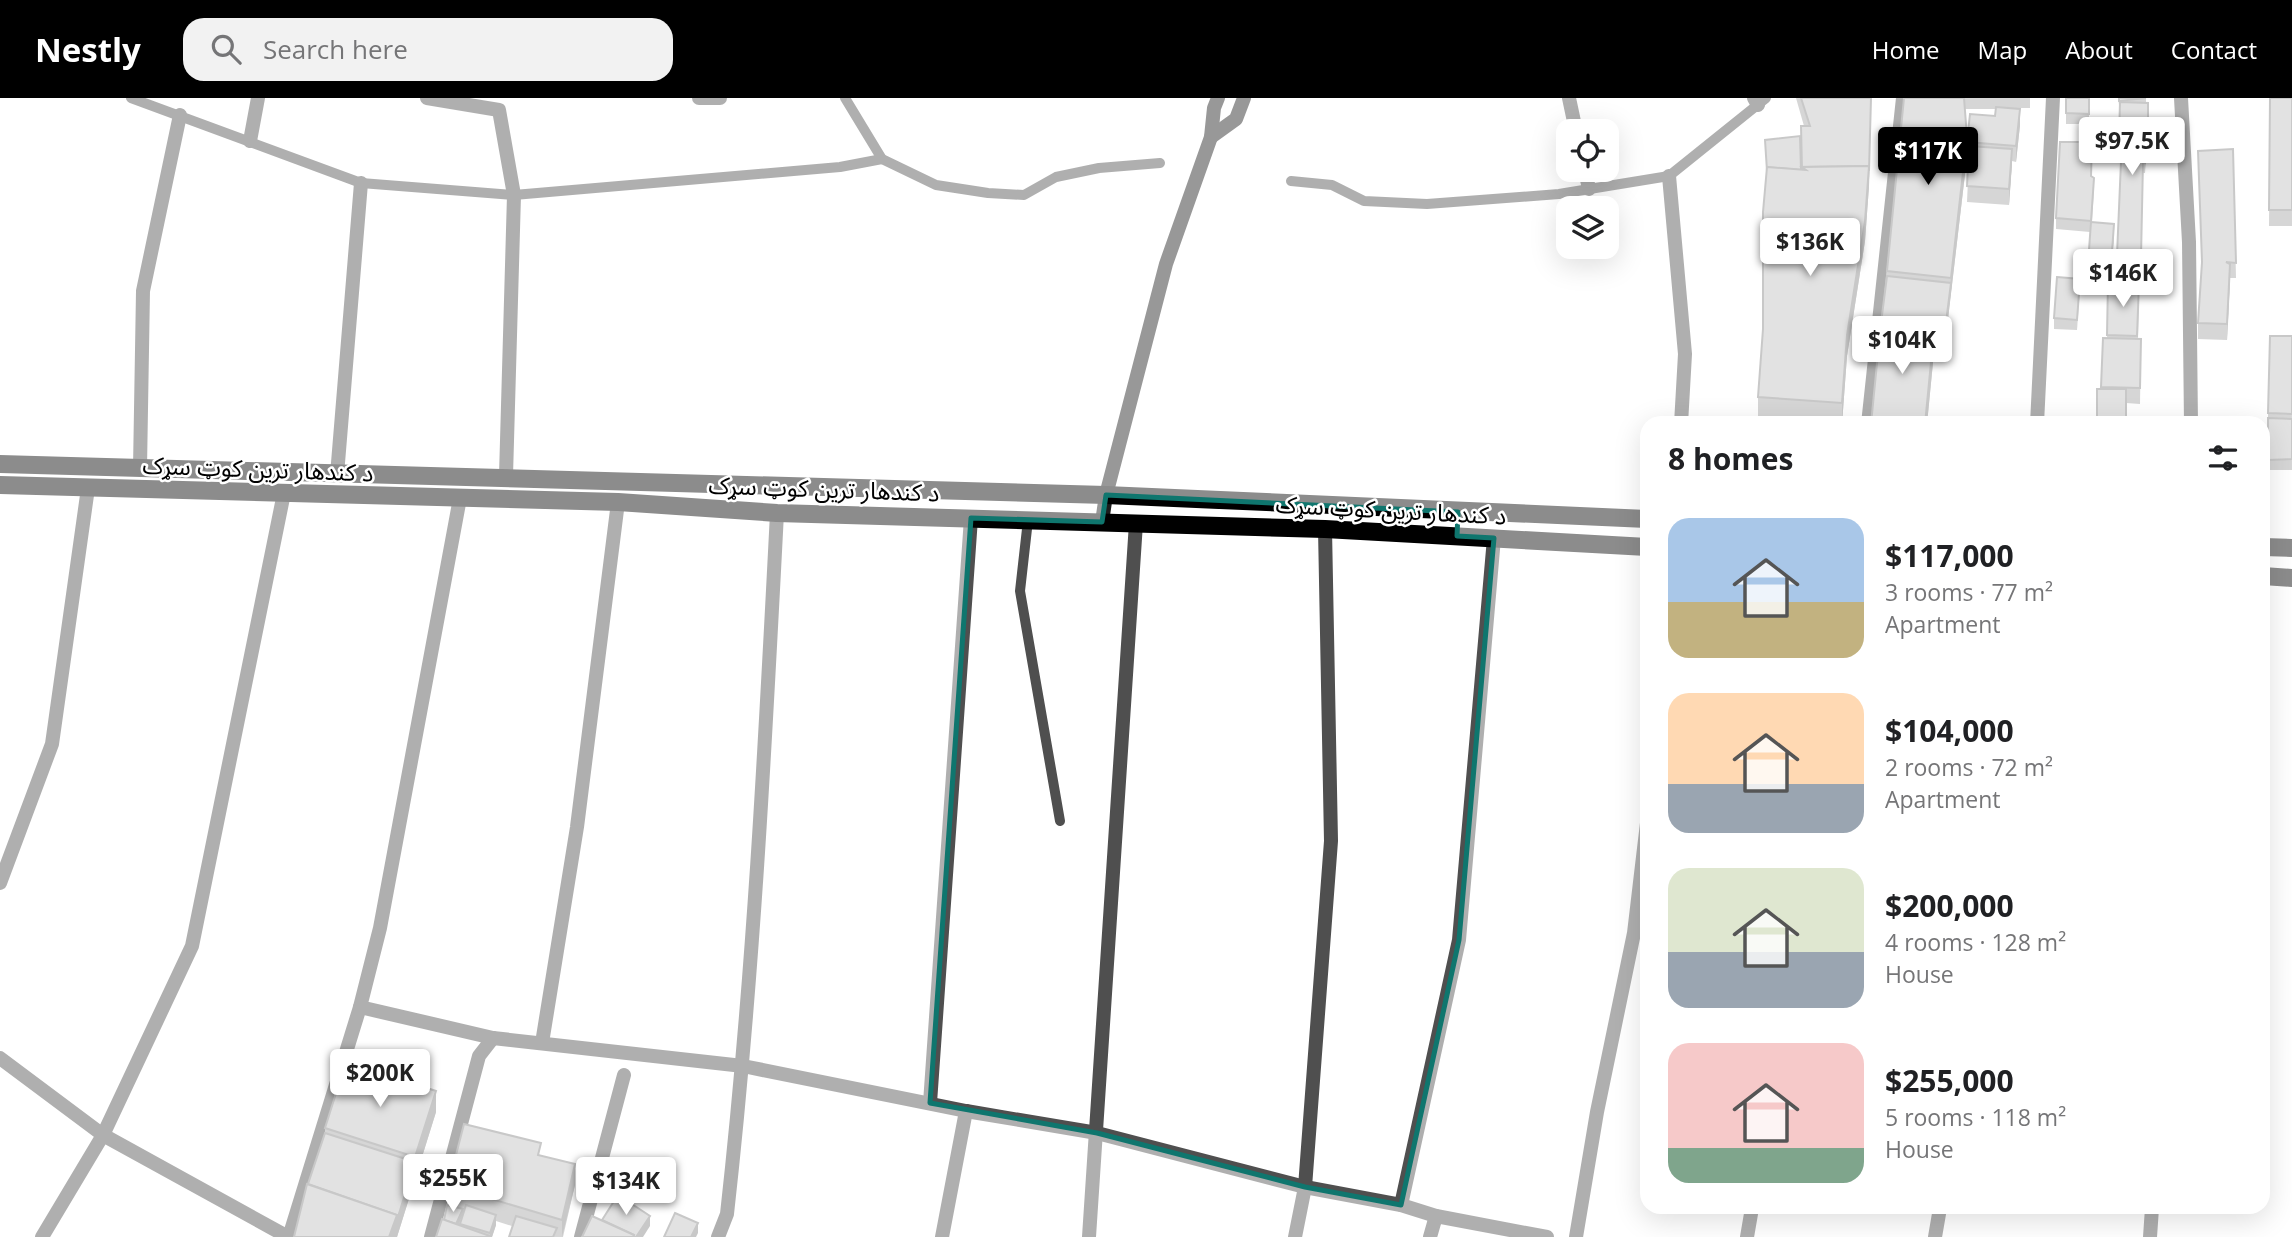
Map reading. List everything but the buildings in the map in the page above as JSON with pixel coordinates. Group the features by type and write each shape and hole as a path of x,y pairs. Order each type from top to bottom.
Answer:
{"main road":[{"path":"1102,522 1106,495 1166,264 1212,137 1214,108 1218,98"},
{"path":"1212,137 1236,119 1244,98"},
{"name":"د کندهار ترين کوټ سړک","path":"0,464 1106,495 1640,519"},
{"path":"43,486 44,465"},
{"name":"د کندهار ترين کوټ سړک","path":"0,485 618,502 777,513 1325,529 1640,547"},
{"path":"1457,536 1458,512"},
{"path":"2270,547 2292,548"},
{"path":"2270,576 2292,578"}],"street":[{"path":"250,141 258,98"},
{"path":"427,98 461,101 499,110 514,195 506,477"},
{"path":"699,98 720,98"},
{"path":"1569,98 1573,119"},
{"path":"1869,416 1903,98"},
{"path":"2037,416 2053,98"},
{"path":"2181,98 2189,242 2191,416"},
{"path":"140,468 143,291 180,115"},
{"path":"1669,176 1685,354 1681,416"},
{"path":"1587,182 1589,190"},
{"path":"337,475 361,183"},
{"path":"0,883 52,744 88,488"},
{"path":"41,1237 103,1135 192,946 284,493"},
{"path":"0,1058 103,1135 288,1237 360,1007 380,928 460,498"},
{"path":"542,1043 577,827 618,502"},
{"path":"719,1237 727,1214 743,1066 764,771 777,513"},
{"path":"930,1103 971,518"},
{"path":"1089,1237 1136,523"},
{"path":"1295,1237 1305,1187 1331,841 1325,529"},
{"path":"1401,1205 1459,940 1494,538"},
{"path":"1576,1237 1597,1112 1634,933 1640,882"},
{"path":"360,1007 493,1038 743,1066 966,1111 1097,1133 1305,1187 1547,1237"},
{"path":"431,1237 479,1056 493,1038"},
{"path":"581,1237 624,1075"},
{"path":"942,1237 966,1111"},
{"path":"1747,1237 1751,1214"},
{"path":"1935,1237 1939,1214"},
{"path":"2150,1237 2152,1214"},
{"path":"1430,1237 1436,1216"}],"lane":[{"path":"131,98 361,183 514,195 840,167 882,159"},
{"path":"845,98 882,159 936,185 1024,195 1056,177 1099,168 1160,163"},
{"path":"1291,181 1332,185 1364,201 1427,204 1589,190 1669,176 1759,100"},
{"path":"1028,520 1020,591 1060,821"}],"highlighted area":[{"path":"1106,495 1458,512 1457,536 1494,538 1459,940 1401,1205 1305,1187 1097,1133 930,1103 971,518 1102,522"}]}
